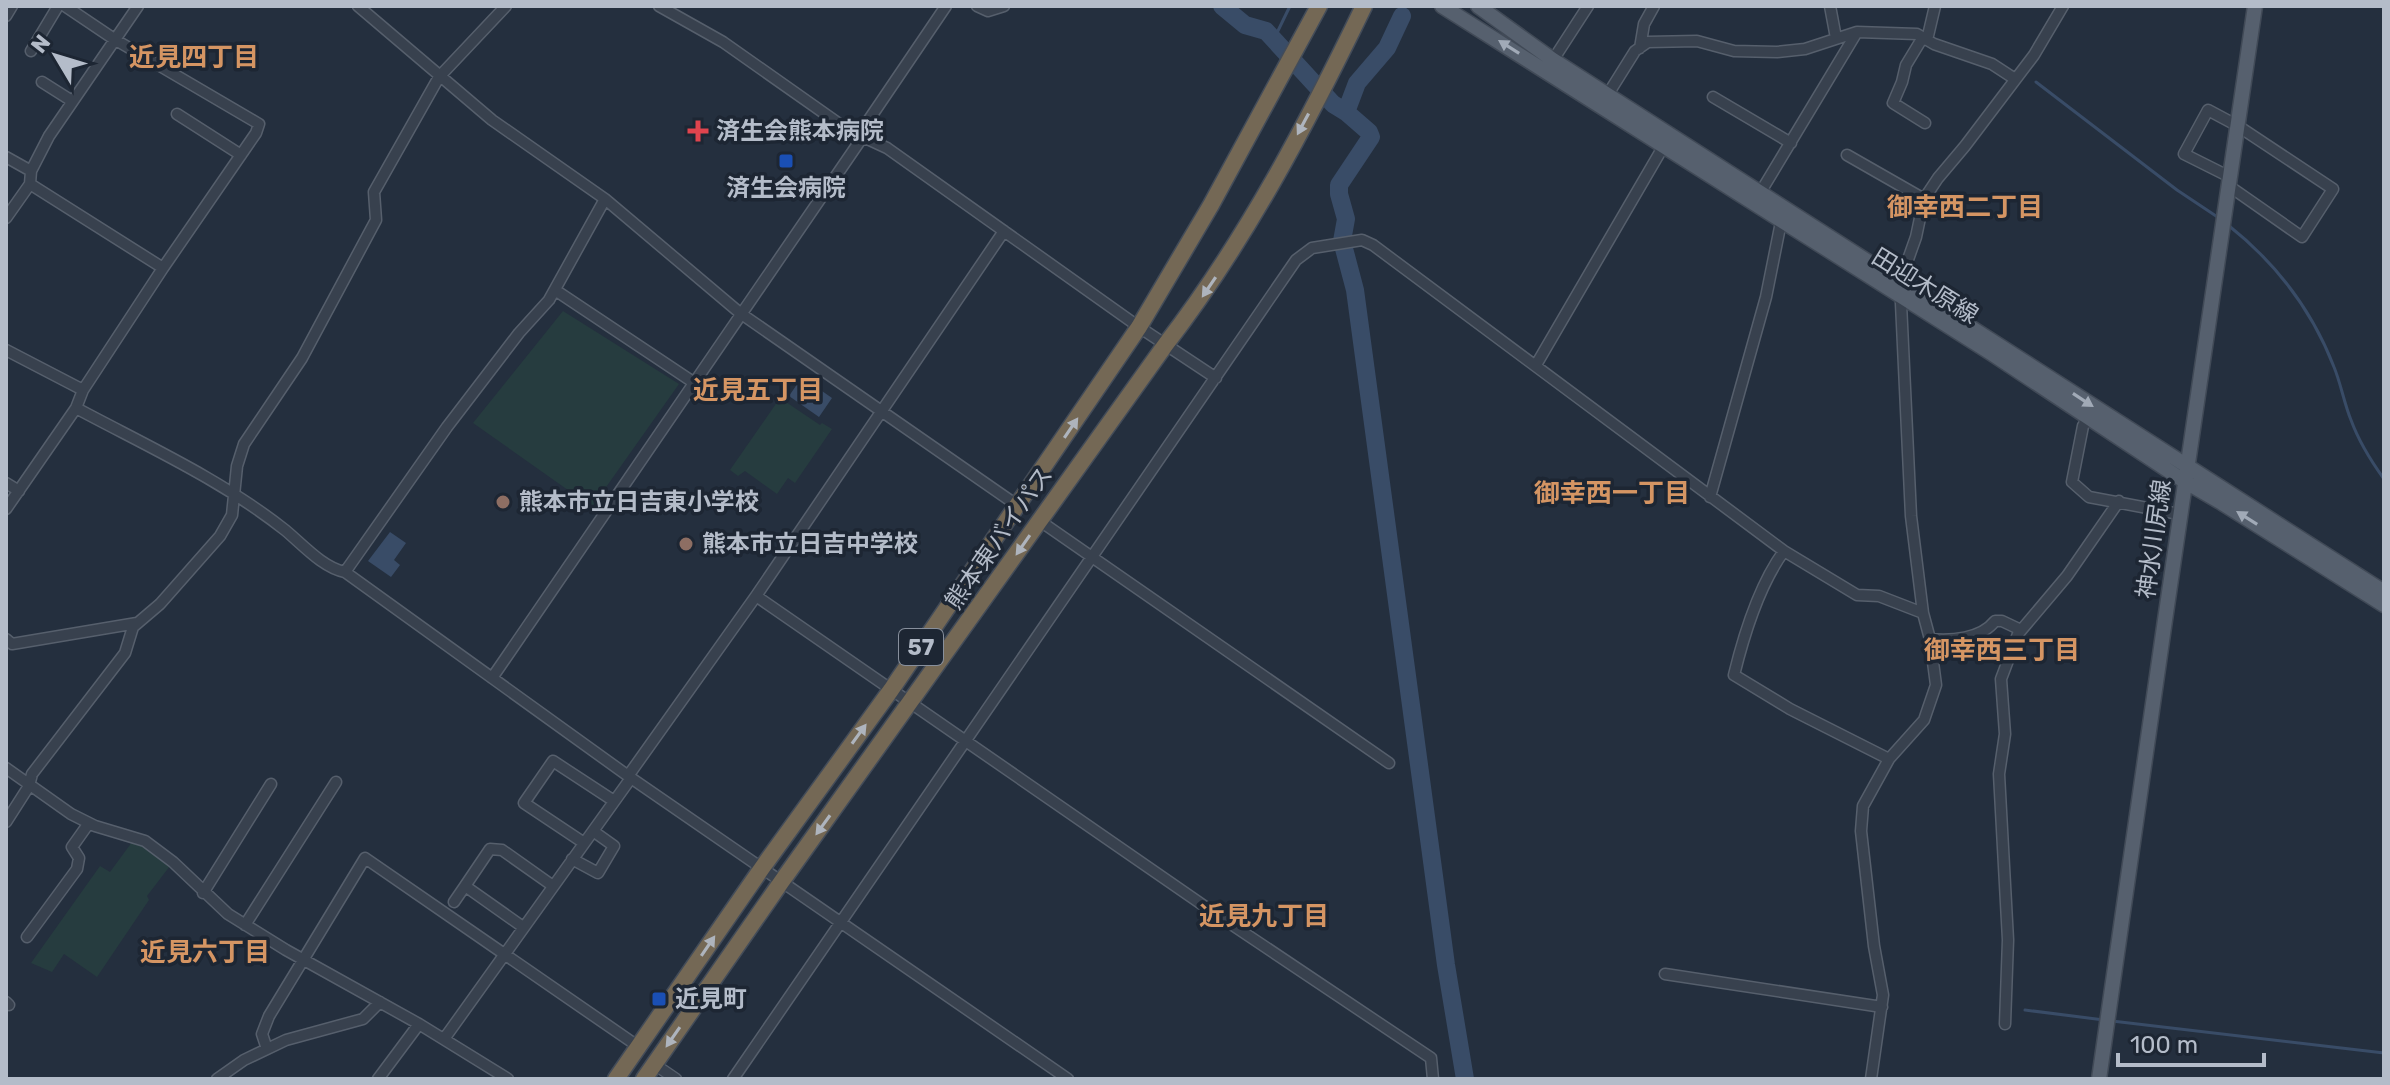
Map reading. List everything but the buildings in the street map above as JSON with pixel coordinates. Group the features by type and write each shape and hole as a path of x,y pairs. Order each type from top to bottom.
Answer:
{"highway":[{"name":"熊本東バイパス","path":"616,1079 762,868 891,690 1139,327 1211,205 1319,6"},
{"name":"熊本東バイパス","path":"644,1079 782,881 1203,296 1249,227 1364,6"}],"main road":[{"name":"田迎木原線","path":"1442,6 1604,99 1900,289 2186,465 2384,592"},
{"name":"田迎木原線","path":"1479,6 1604,99"},
{"name":"神水川尻線","path":"2099,1079 2255,6"},
{"name":"田迎木原線","path":"1900,289 2184,481 2384,605"}],"street":[{"path":"6,16 12,6"},
{"path":"31,51 58,6"},
{"path":"6,509 76,408 83,390 256,133 259,124 114,39 65,6"},
{"path":"6,218 30,184 31,171 49,136 138,6"},
{"path":"358,6 492,120 605,199 740,313 1018,506"},
{"path":"6,822 29,786 32,774 125,653 133,627 160,604 220,536 232,515 237,466 244,444 302,358 358,256 376,220 374,192 439,77 506,6"},
{"path":"659,6 723,42 848,130 887,148 1216,378"},
{"path":"492,678 864,135 866,124 946,6"},
{"path":"977,6 988,11 1004,6"},
{"path":"1553,60 1588,6"},
{"path":"1640,48 1644,24 1654,6"},
{"path":"1830,6 1836,38"},
{"path":"1925,123 1893,103 1906,65 1925,38 1935,6"},
{"path":"1871,1079 1883,995 1874,946 1861,831 1863,806 1889,759 1924,720 1936,685 1911,516 1900,289 1924,199 2034,55 2063,6"},
{"path":"1604,99 1635,51 1648,42 1697,41 1734,51 1777,52 1805,49 1857,32 1917,34 1992,64 2015,79"},
{"path":"1757,198 1857,32"},
{"path":"42,82 72,101"},
{"path":"1713,97 1791,143"},
{"path":"2208,110 2238,126 2333,189 2302,237 2230,182 2184,154 2208,110"},
{"path":"177,114 241,155"},
{"path":"1536,365 1668,140"},
{"path":"1847,155 1924,199"},
{"path":"6,157 31,171"},
{"path":"30,184 163,268"},
{"path":"345,572 452,420 555,290 605,199"},
{"path":"1710,497 1766,297 1783,214"},
{"path":"444,1039 614,801 1004,231"},
{"path":"733,1079 1296,260 1312,248 1362,240 1377,248 1784,551 1857,595 1879,596 1923,613"},
{"path":"555,290 693,382"},
{"path":"6,350 83,390"},
{"path":"76,408 234,493 337,571 345,572 629,777 1068,1079"},
{"path":"2088,418 2083,426 2072,482 2089,497 2179,514"},
{"path":"6,483 19,491"},
{"path":"2005,1024 2008,940 1999,774 2005,734 2001,679 2021,630 2067,576 2119,501"},
{"path":"1040,521 1389,763"},
{"path":"1784,551 1759,601 1734,675 1790,709 1889,759"},
{"path":"756,596 1431,1058 1433,1079"},
{"path":"1930,639 1948,641 1968,636 1988,630 1995,621 2021,630"},
{"path":"6,639 12,644 137,623"},
{"path":"584,843 524,803 553,761 614,801"},
{"path":"6,768 89,823 145,841 173,862 203,893 245,925 419,1024 508,1079"},
{"path":"245,925 336,782"},
{"path":"203,893 271,784"},
{"path":"27,937 77,869 79,858 72,847 89,823"},
{"path":"572,859 598,873 614,846 593,831"},
{"path":"454,902 490,849 502,850 553,886"},
{"path":"267,1049 262,1034 269,1016 365,858 639,1047"},
{"path":"465,886 523,927"},
{"path":"1665,974 1882,1007"},
{"path":"217,1079 244,1060 286,1040 363,1019 380,1002"},
{"path":"378,1079 419,1024"},
{"path":"654,1064 676,1079"}],"green space":[{"path":"563,311 679,384 592,507 473,423"},
{"path":"780,398 820,425 822,423 832,429 795,483 788,478 777,494 745,471 738,476 730,470"},
{"path":"135,838 173,862 147,896 149,900 97,977 64,954 52,972 31,963 100,866 110,872"}],"water":[{"path":"802,377 832,398 819,417 789,396"},
{"path":"390,532 406,543 394,560 400,565 391,577 368,561"}],"waterway":[{"path":"1222,6 1245,25 1266,31 1333,104 1346,112"},
{"path":"1273,41 1290,6"},
{"path":"1402,16 1387,48 1357,83 1346,112 1371,137 1339,185 1339,194 1346,219 1342,241 1355,290 1446,965 1465,1079"},
{"path":"2036,82 2177,190 2219,218"},
{"path":"2228,225 2277,272 2315,326 2334,367 2358,436 2384,479"},
{"path":"2025,1010 2104,1020"},
{"path":"2112,1021 2384,1053"}],"place":[{"name":"済生会熊本病院","path":"698,131"},
{"name":"済生会病院","path":"786,161"},
{"name":"熊本市立日吉東小学校","path":"503,502"},
{"name":"熊本市立日吉中学校","path":"686,544"},
{"name":"近見町","path":"659,999"}],"district":[{"name":"近見四丁目","path":"194,57"},
{"name":"御幸西二丁目","path":"1965,207"},
{"name":"近見五丁目","path":"758,390"},
{"name":"御幸西一丁目","path":"1612,493"},
{"name":"御幸西三丁目","path":"2002,650"},
{"name":"近見九丁目","path":"1264,916"},
{"name":"近見六丁目","path":"205,952"}]}
